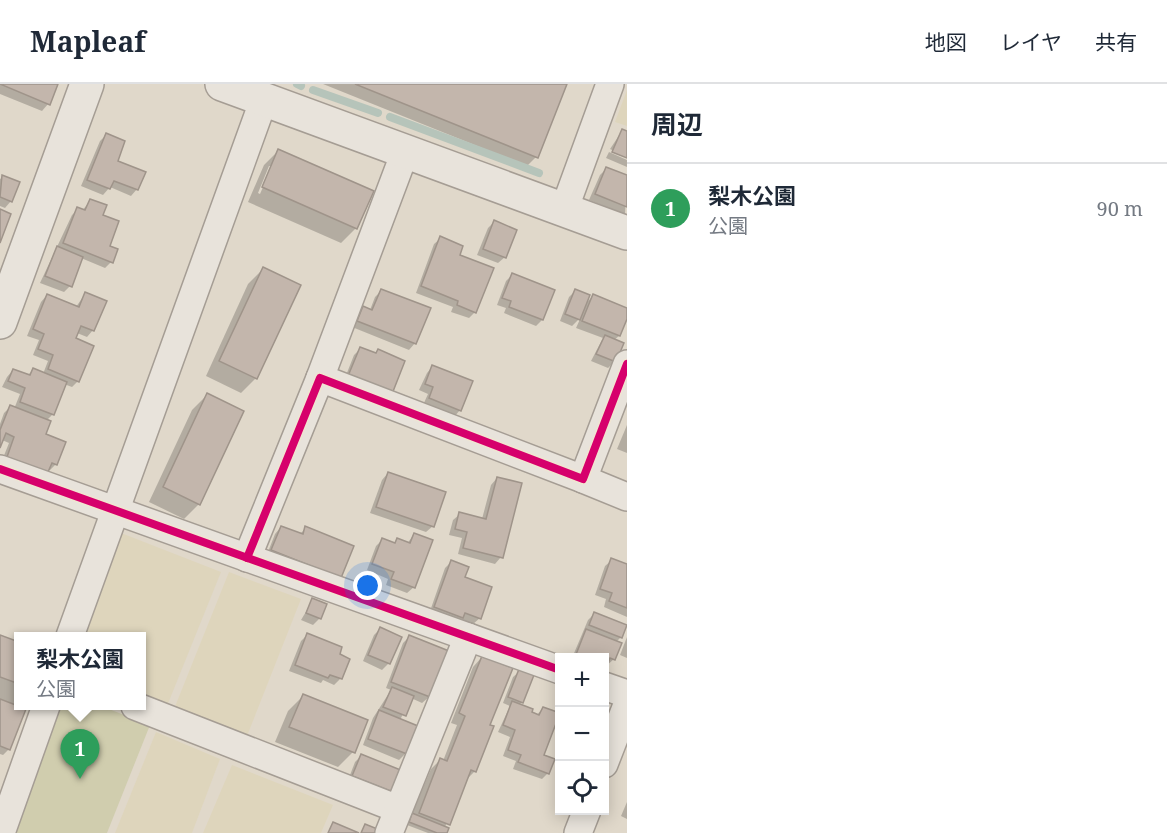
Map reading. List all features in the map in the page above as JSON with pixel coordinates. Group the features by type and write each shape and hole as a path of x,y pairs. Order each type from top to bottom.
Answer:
{"street":[{"path":"3,303 87,84"},
{"path":"222,84 627,233"},
{"path":"564,210 610,84"},
{"path":"71,632 264,99"},
{"path":"248,558 320,378 405,152"},
{"path":"582,479 627,364"},
{"path":"320,378 627,497"},
{"path":"0,469 555,668"},
{"path":"146,710 394,821 468,637"},
{"path":"609,688 627,694"},
{"path":"605,761 627,705"},
{"path":"1,833 44,710"},
{"path":"578,833 585,815"}],"shaded area":[{"path":"627,90 627,126 615,122"},
{"path":"121,533 221,572 167,706 146,698 146,632 83,632"},
{"path":"229,572 301,599 247,736 174,709"},
{"path":"57,710 111,710 150,725 107,833 13,833"},
{"path":"156,732 220,759 192,833 115,833"},
{"path":"232,765 333,805 321,833 203,833"}],"building":[{"path":"0,84 58,84 50,105"},
{"path":"355,84 567,84 538,158"},
{"path":"622,129 627,131 627,158 612,152"},
{"path":"106,133 125,141 118,161 146,172 138,190 114,181 110,189 87,180"},
{"path":"278,149 374,191 357,229 262,187"},
{"path":"606,167 627,175 627,207 595,194"},
{"path":"2,175 20,182 12,202 0,197"},
{"path":"90,199 107,205 103,215 119,221 110,246 118,249 113,263 63,243 77,207 85,210"},
{"path":"0,209 11,214 0,243"},
{"path":"494,220 517,230 506,258 483,249"},
{"path":"440,236 463,246 460,255 494,268 476,313 457,305 458,301 421,286"},
{"path":"57,246 83,257 72,287 45,276"},
{"path":"263,267 301,285 257,379 219,361"},
{"path":"512,273 555,290 543,320 509,307 511,301 502,298"},
{"path":"381,289 431,308 416,344 357,321 363,306 372,310"},
{"path":"575,289 590,295 580,320 565,314"},
{"path":"85,292 107,301 94,331 81,326 76,338 94,346 79,382 48,369 53,355 38,349 44,334 33,329 47,294 79,307"},
{"path":"593,294 627,308 627,319 620,336 582,321"},
{"path":"605,335 624,343 616,362 596,354"},
{"path":"360,347 376,353 378,349 405,361 392,394 348,376"},
{"path":"432,365 473,381 461,411 429,398 433,387 425,384"},
{"path":"33,368 67,382 54,415 20,402 25,388 8,381 13,369 30,375"},
{"path":"207,393 244,411 200,505 163,487"},
{"path":"10,405 51,421 46,434 66,442 57,465 52,463 48,472 7,457 14,437 6,433 0,448 0,430"},
{"path":"388,472 446,492 434,527 376,507"},
{"path":"497,477 522,483 503,558 463,548 467,532 455,529 459,512 486,519"},
{"path":"281,526 303,534 305,526 354,546 341,578 271,550"},
{"path":"414,533 433,540 415,588 391,579 394,572 372,564 382,538 395,543 397,538 410,543"},
{"path":"611,558 627,564 627,608 609,601 612,593 600,589"},
{"path":"451,560 469,567 465,577 492,587 481,619 465,613 463,618 434,607"},
{"path":"312,598 327,604 321,619 306,613"},
{"path":"594,612 627,625 622,638 589,625"},
{"path":"380,627 402,637 390,664 368,655"},
{"path":"586,629 622,643 615,660 610,658 609,661 609,653 577,653"},
{"path":"307,633 342,647 340,654 350,659 342,679 330,675 328,678 295,665"},
{"path":"0,635 14,640 14,682 0,677"},
{"path":"409,635 449,651 430,697 391,682"},
{"path":"482,656 513,668 490,725 494,726 476,772 471,770 450,825 419,813 440,758 447,761 465,716 459,713"},
{"path":"519,669 534,675 523,703 508,697"},
{"path":"392,687 414,696 406,716 383,707"},
{"path":"303,694 368,720 355,753 289,727"},
{"path":"0,699 14,704 14,710 26,710 10,750 0,746"},
{"path":"512,701 533,709 532,712 539,715 543,707 555,711 555,726 544,755 555,759 549,774 518,762 521,755 508,750 515,730 503,725"},
{"path":"379,710 418,726 407,754 368,739"},
{"path":"361,754 403,771 397,788 390,791 352,776"},
{"path":"412,813 449,828 447,833 437,833 409,822"},
{"path":"333,822 359,833 328,833"},
{"path":"365,824 380,830 378,833 361,833"}],"waterway":[{"path":"297,84 301,86"},
{"path":"313,90 378,113"},
{"path":"390,117 539,173"}],"cycle path":[{"path":"247,558 320,378 583,479 627,364"},
{"path":"0,469 555,668"}],"place":[{"name":"梨木公園","path":"80,779"}]}
